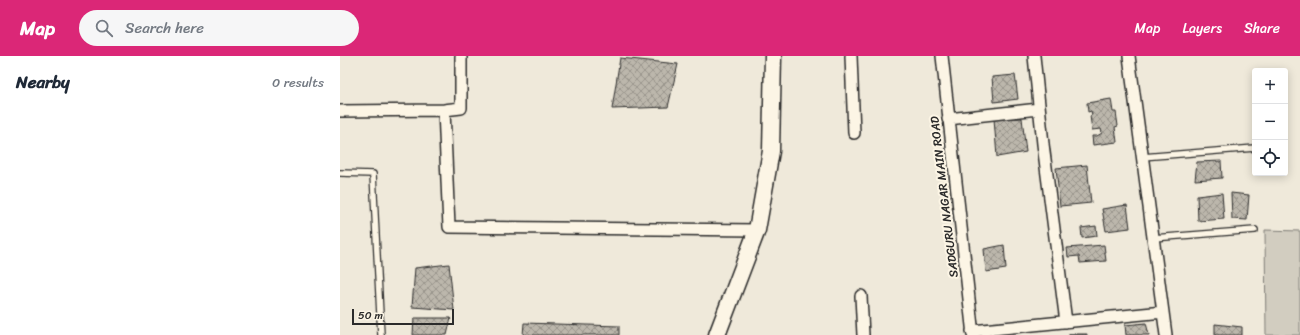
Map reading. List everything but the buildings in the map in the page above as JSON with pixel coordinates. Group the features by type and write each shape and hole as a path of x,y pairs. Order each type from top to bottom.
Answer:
{"street":[{"path":"340,111 444,110 461,108 461,56"},
{"path":"717,335 757,230 771,151 773,56"},
{"path":"851,56 854,133"},
{"name":"SADGURU NAGAR MAIN ROAD","path":"942,56 973,333"},
{"path":"1034,56 1039,109 1066,322"},
{"path":"1129,56 1166,335"},
{"path":"948,119 1039,109"},
{"path":"444,110 449,227 757,230"},
{"path":"862,296 863,335"},
{"path":"973,333 1163,312"}],"lane":[{"path":"1142,157 1252,148"},
{"path":"340,173 373,174 381,335"},
{"path":"1153,238 1255,230"}],"shaded area":[{"path":"1265,230 1300,231 1300,335 1266,335"}]}
